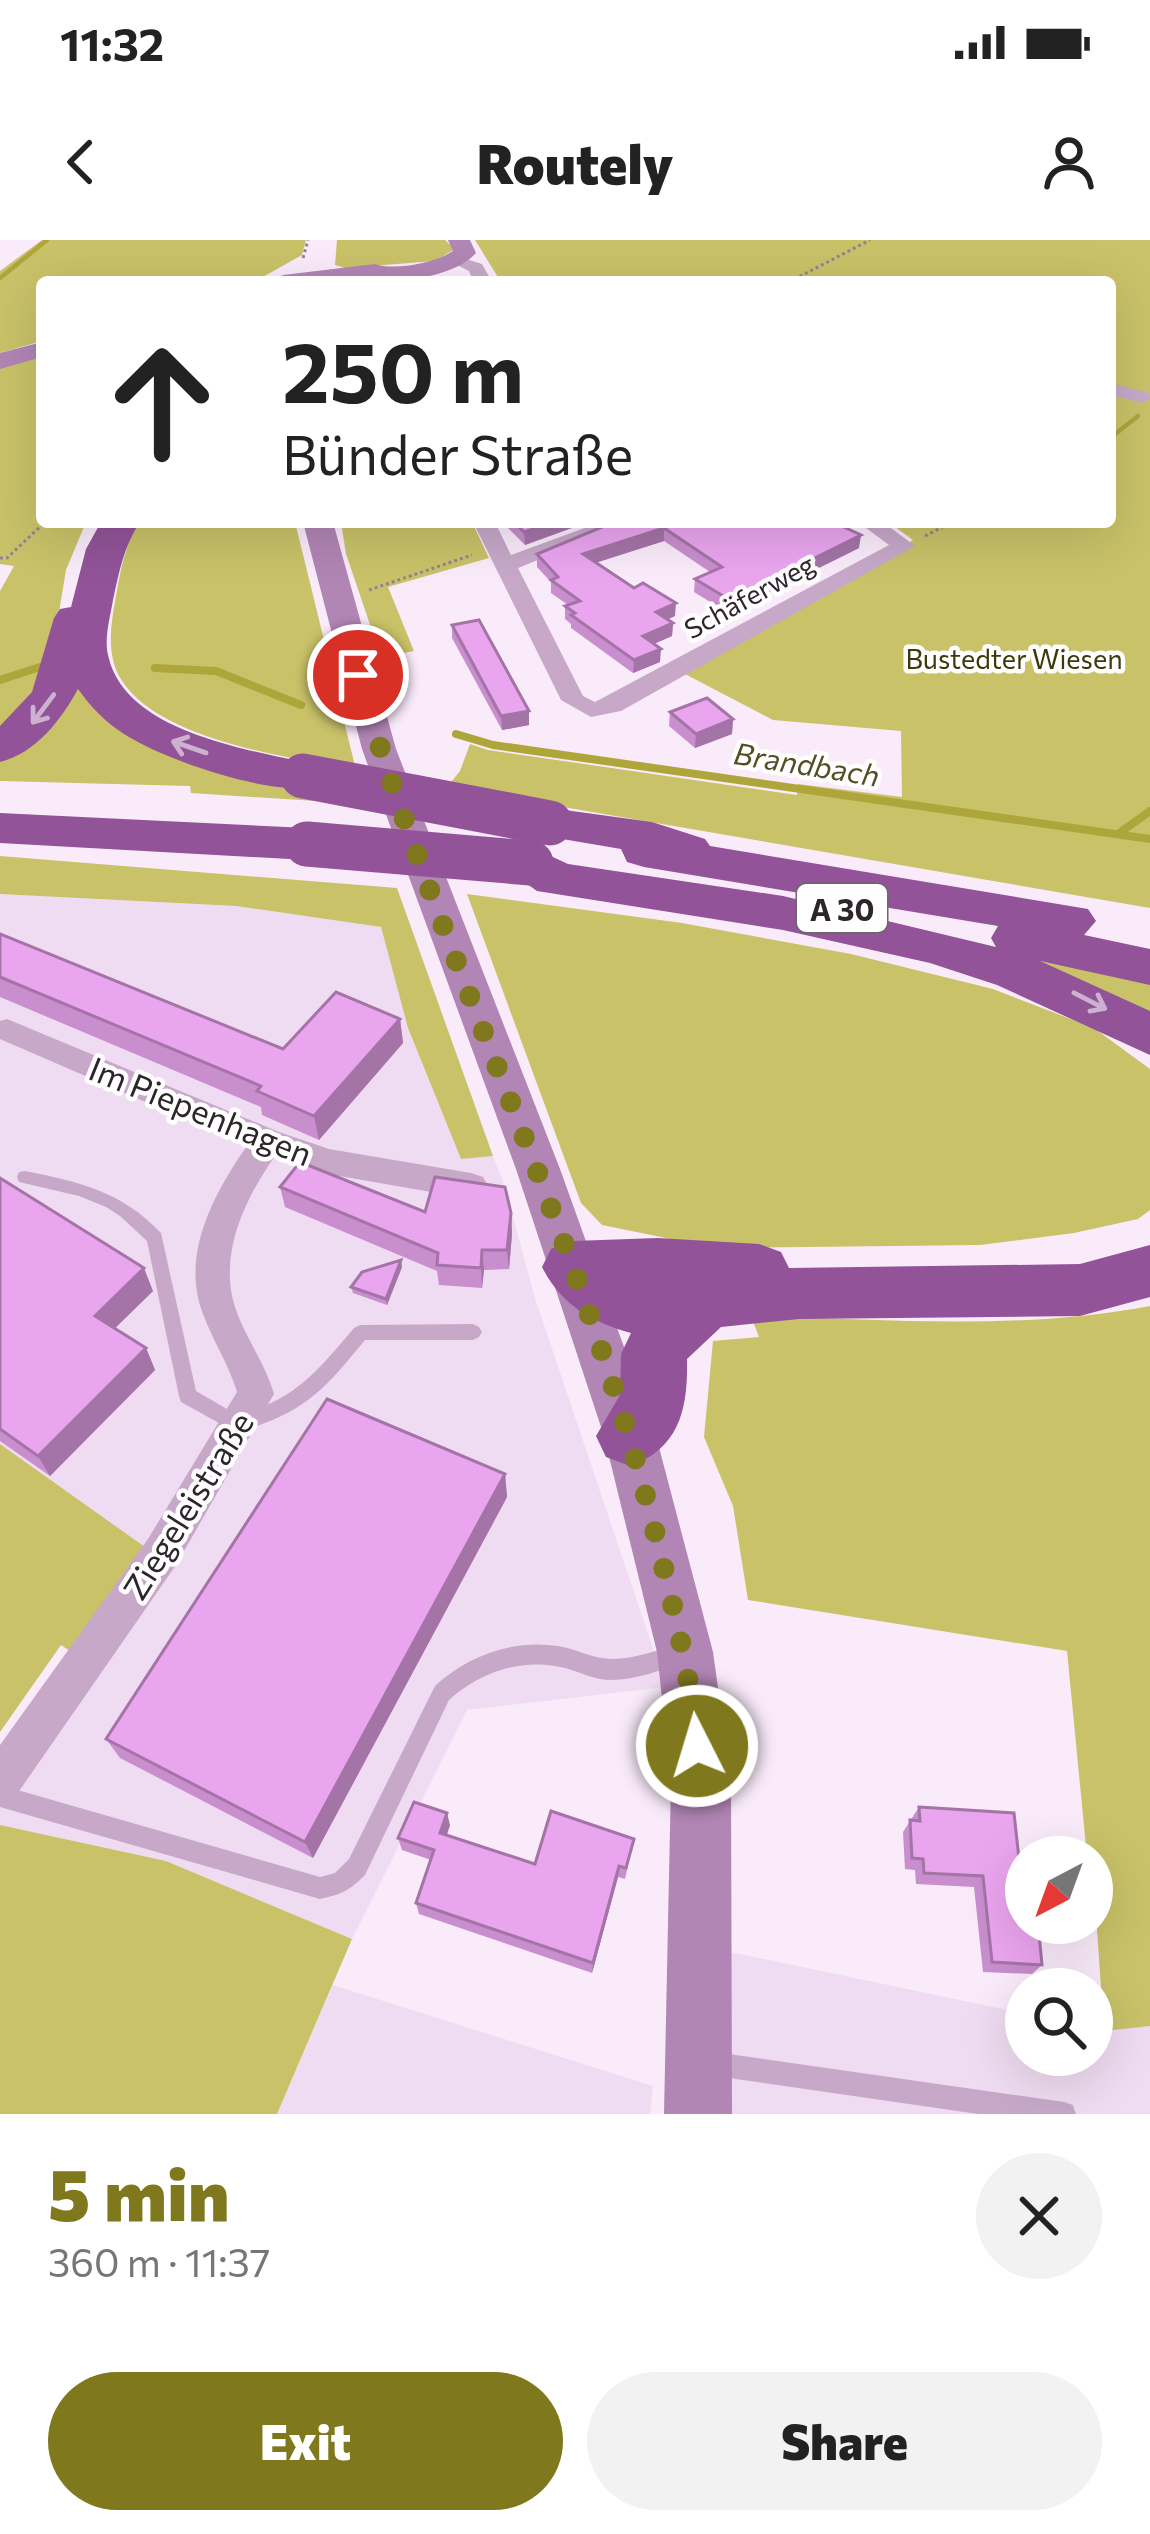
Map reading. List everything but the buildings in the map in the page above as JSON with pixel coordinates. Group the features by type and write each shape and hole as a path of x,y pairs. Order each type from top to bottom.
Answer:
{"highway":[{"path":"0,748 40,715 67,671 92,536 99,528"},
{"path":"116,528 109,536 88,622 86,657 109,698 134,722 305,812 541,842 555,879 810,920 1007,968 1075,992 1150,1035"},
{"name":"A 30","path":"0,801 305,812 716,860 1019,910 1150,938"},
{"name":"A 30","path":"0,828 305,812"},
{"name":"A 30","path":"541,842 713,885 1016,938 1150,968"},
{"path":"573,1267 658,1264 980,1277 1074,1272 1150,1254"},
{"path":"573,1267 611,1301 640,1309 799,1293 1080,1290 1150,1271"},
{"path":"630,1436 654,1403 655,1354 673,1327 702,1306"}],"main road":[{"path":"375,276 459,250"},
{"path":"311,263 400,271"},
{"path":"0,361 36,351"},
{"path":"319,528 380,749 573,1267 630,1436 685,1652 701,1781 698,2088"}],"street":[{"path":"459,250 480,276"},
{"path":"1116,391 1142,398"},
{"path":"486,528 498,557 599,528"},
{"path":"878,528 904,546"},
{"name":"Schäferweg","path":"498,557 573,700 591,710 612,706 904,546"},
{"name":"Im Piepenhagen","path":"7,1030 268,1141 328,1161 471,1186"},
{"name":"Ziegeleistraße","path":"0,1782 162,1552 256,1394 250,1370 217,1306 213,1270 217,1238 252,1163 268,1141"}],"lane":[{"path":"25,1177 102,1194 138,1218 155,1238 188,1396 237,1425 286,1411 313,1389 360,1333 473,1332"},
{"path":"0,1796 320,1888 341,1883 357,1867 442,1694 454,1680 506,1659 560,1656 599,1669 622,1670 685,1652"},
{"path":"698,2088 1064,2114"}],"path":[{"path":"801,276 870,240"},
{"path":"0,557 7,558 39,528"},
{"path":"904,546 940,528"},
{"path":"336,601 498,557"}],"shaded area":[{"path":"0,894 236,906 381,927 408,1028 461,1159 493,1156 504,1184 535,1298 666,1687 467,1710 352,1939 166,1861 0,1825 0,1747 145,1547 0,1444"},
{"path":"726,1951 1005,2010 1005,2076 1113,2076 1113,2027 1150,2026 1150,2114 717,2114"},
{"path":"333,1985 653,2086 650,2114 277,2114"}],"green space":[{"path":"42,240 306,240 302,255 265,276 36,276 36,343 0,353 0,271"},
{"path":"337,240 445,240 455,249 435,261 345,268 335,265"},
{"name":"Bustedter Wiesen","path":"475,240 1150,240 1150,908 447,787 460,771 470,744 797,795 798,784 902,797 901,731 773,720 683,673 913,540 896,528 1116,528 1116,276 497,276"},
{"path":"36,358 36,528 84,528 66,570 49,672 0,735 0,591 14,566 0,564 0,368"},
{"path":"136,528 296,528 356,770 221,741 155,712 130,692 115,667 111,634"},
{"path":"342,528 475,528 489,558 388,587 414,651 381,657 346,554"},
{"path":"76,666 97,699 347,803 191,793 190,786 0,781 0,755"},
{"path":"0,856 397,888 493,1156 461,1159 408,1028 381,927 236,906 0,894"},
{"path":"467,894 682,923 851,954 993,989 1094,1028 1150,1069 1150,1210 1138,1219 1074,1233 980,1245 715,1248 602,1225 581,1203"},
{"path":"956,945 1150,982 1150,1021"},
{"path":"1150,1306 1150,2026 1113,2030 1113,1968 1100,1968 1098,1944 1113,1944 1113,1836 1085,1836 1067,1651 748,1600 733,1506 704,1437 713,1341 759,1337 751,1316 1001,1321"},
{"path":"0,1444 145,1547 70,1651 61,1645 0,1732"},
{"path":"0,1825 166,1861 352,1939 277,2114 0,2114"}],"waterway":[{"path":"0,278 47,240"},
{"path":"1116,433 1138,416"},
{"name":"Brandbach","path":"0,680 40,667"},
{"name":"Brandbach","path":"155,668 216,671 301,705"},
{"name":"Brandbach","path":"456,734 493,745 1150,839"},
{"path":"1118,834 1150,811"}],"route":[{"path":"358,675 380,749 538,1169 630,1436 690,1675 697,1746"}]}
